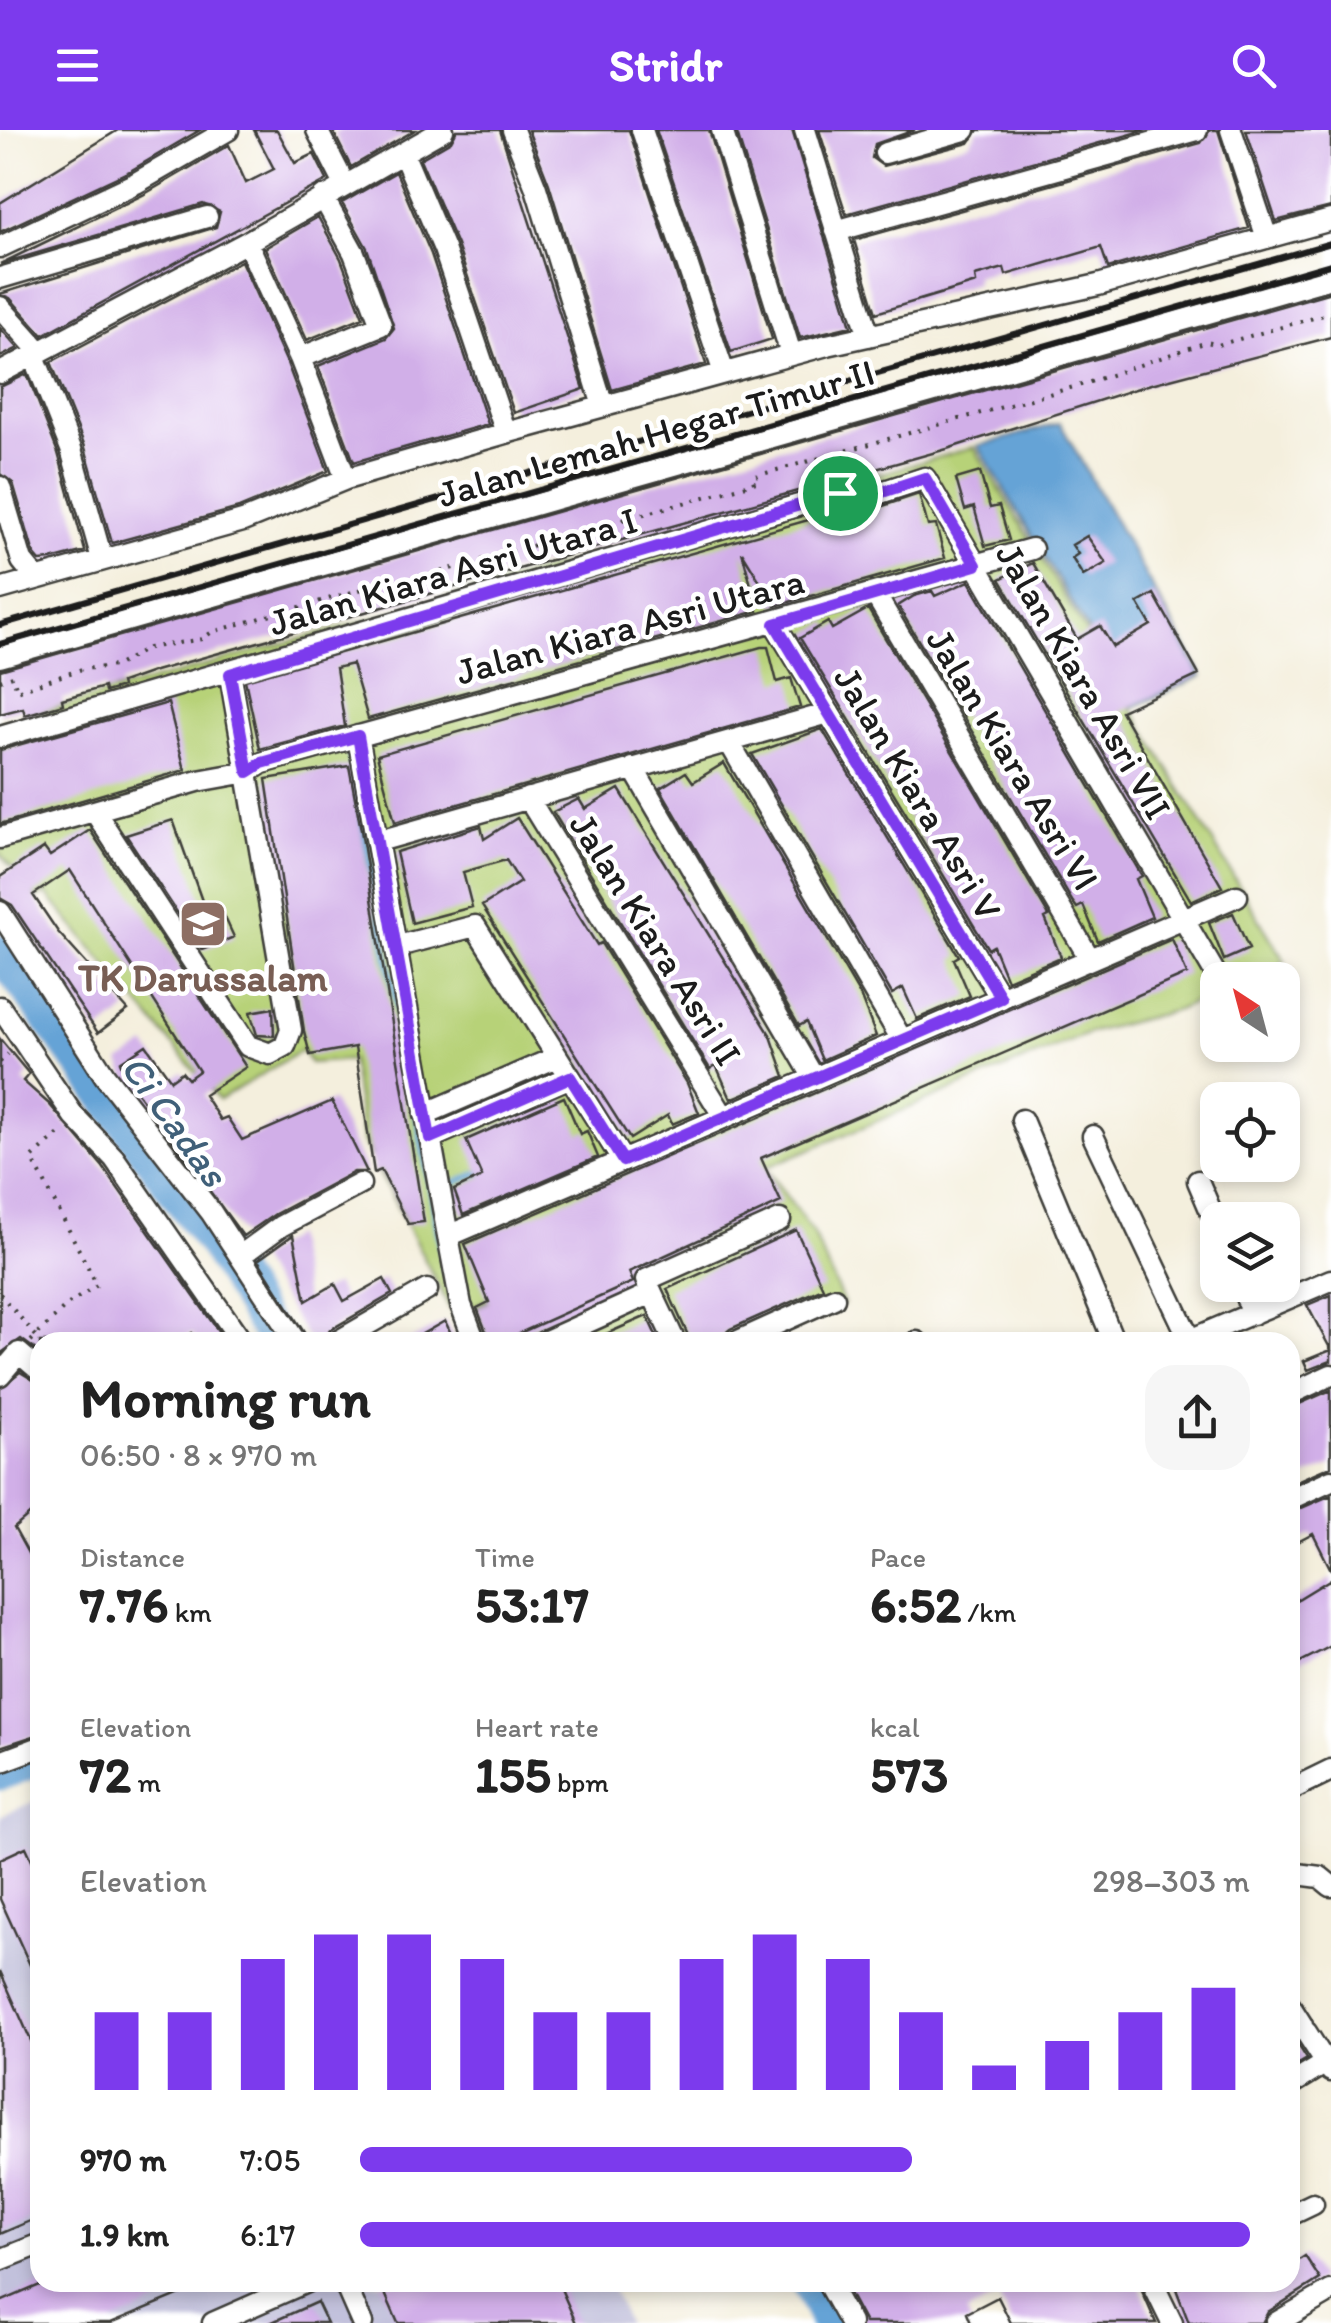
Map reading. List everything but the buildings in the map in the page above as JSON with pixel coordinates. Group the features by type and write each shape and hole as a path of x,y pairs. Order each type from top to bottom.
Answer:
{"street":[{"path":"0,246 136,183 228,130"},
{"path":"317,130 345,185"},
{"path":"0,374 247,242 443,130"},
{"path":"513,130 536,188 603,406"},
{"path":"642,130 722,364"},
{"path":"722,130 788,344"},
{"path":"805,130 866,336"},
{"path":"885,152 965,130"},
{"path":"836,231 1197,130"},
{"path":"1231,130 1267,238"},
{"path":"403,153 444,249 506,433"},
{"path":"300,358 381,325 354,252 324,197"},
{"path":"0,278 207,218"},
{"path":"0,589 243,520 346,479 603,406 788,344 866,336 1098,285 1331,220"},
{"path":"247,242 300,358 346,479"},
{"name":"Jalan Lemah Hegar Timur II","path":"0,657 1331,278"},
{"path":"0,307 37,354 71,449 102,559"},
{"name":"Jalan Kiara Asri VII","path":"925,478 1209,962"},
{"name":"Jalan Kiara Asri Utara I","path":"0,737 230,674 840,493 876,494 925,478"},
{"path":"0,487 22,561 36,578"},
{"name":"Jalan Kiara Asri Utara","path":"0,838 198,781 248,772 262,763 358,736 775,624 1032,548"},
{"name":"Jalan Kiara Asri VI","path":"876,594 1090,958"},
{"name":"Jalan Kiara Asri V","path":"775,624 1001,998"},
{"path":"95,812 248,1046 270,1054 285,1046 291,1030 230,674"},
{"path":"379,841 829,713"},
{"path":"358,736 461,1305 471,1332"},
{"path":"729,742 902,1040"},
{"path":"633,768 814,1078"},
{"name":"Jalan Kiara Asri II","path":"528,798 724,1117"},
{"path":"448,1236 1236,896"},
{"path":"0,912 8,940 105,1076 212,1212 289,1332"},
{"path":"398,946 475,926 623,1161"},
{"path":"0,1007 76,1119 114,1158 235,1332"},
{"path":"425,1114 557,1057"},
{"path":"430,1138 570,1077"},
{"path":"1022,1120 1110,1332"},
{"path":"1093,1136 1184,1332"},
{"path":"1198,1180 1207,1202"},
{"path":"240,1256 281,1226 360,1184"},
{"path":"670,1332 646,1280 780,1220"},
{"path":"1210,1332 1328,1287"},
{"path":"353,1332 426,1290"},
{"path":"566,1332 652,1293"},
{"path":"758,1332 834,1298"},
{"path":"1248,1302 1253,1314"},
{"path":"0,1375 19,1354 30,1363"},
{"path":"1300,1389 1331,1375"},
{"path":"1300,1494 1331,1480"},
{"path":"0,1762 30,1750"},
{"path":"1300,1785 1331,1770"},
{"path":"1300,1872 1330,1883"},
{"path":"1300,2022 1328,2067 1300,2080"},
{"path":"1300,2210 1313,2204"},
{"path":"0,2260 30,2248"},
{"path":"1276,2323 1331,2291"},
{"path":"214,2323 284,2292"},
{"path":"348,2292 362,2323"},
{"path":"833,2292 850,2323"},
{"path":"1158,2292 1172,2323"}],"path":[{"path":"0,680 14,676 17,691 82,669 116,666 148,648 202,639 384,582 410,580 754,483 752,476 1080,385 1207,342 1218,345 1331,312"},
{"path":"40,1332 67,1305 97,1285 32,1157 76,1119"},
{"path":"0,1294 33,1332"}],"shaded area":[{"path":"30,1803 30,2292 614,2292 627,2323 0,2323 0,1816"}],"green space":[{"path":"974,447 1285,962 1200,962 1200,1000 1177,1010 1092,1032 651,1215 454,1316 363,1141 351,1060 310,1063 302,1050 219,1100 46,893 37,898 0,854 0,724"},
{"path":"768,1171 813,1233 844,1304 785,1332 483,1332 474,1309 652,1218"}],"water":[{"path":"1060,423 1202,676 1134,707 978,446"}],"waterway":[{"path":"350,754 446,1274"},
{"name":"Ci Cadas","path":"0,952 217,1249 269,1332"},
{"path":"446,1186 484,1171"},
{"path":"0,1773 30,1762"},
{"name":"Ci Cadas","path":"813,2292 828,2323"}],"railway":[{"path":"0,625 1331,243"},
{"path":"0,644 1331,264"}],"place":[{"name":"TK Darussalam","path":"203,924"}],"route":[{"path":"925,478 976,565 775,624 1001,998 623,1161 570,1077 430,1138 358,736 262,763 248,772 230,674 840,493 876,494 925,478"}]}
